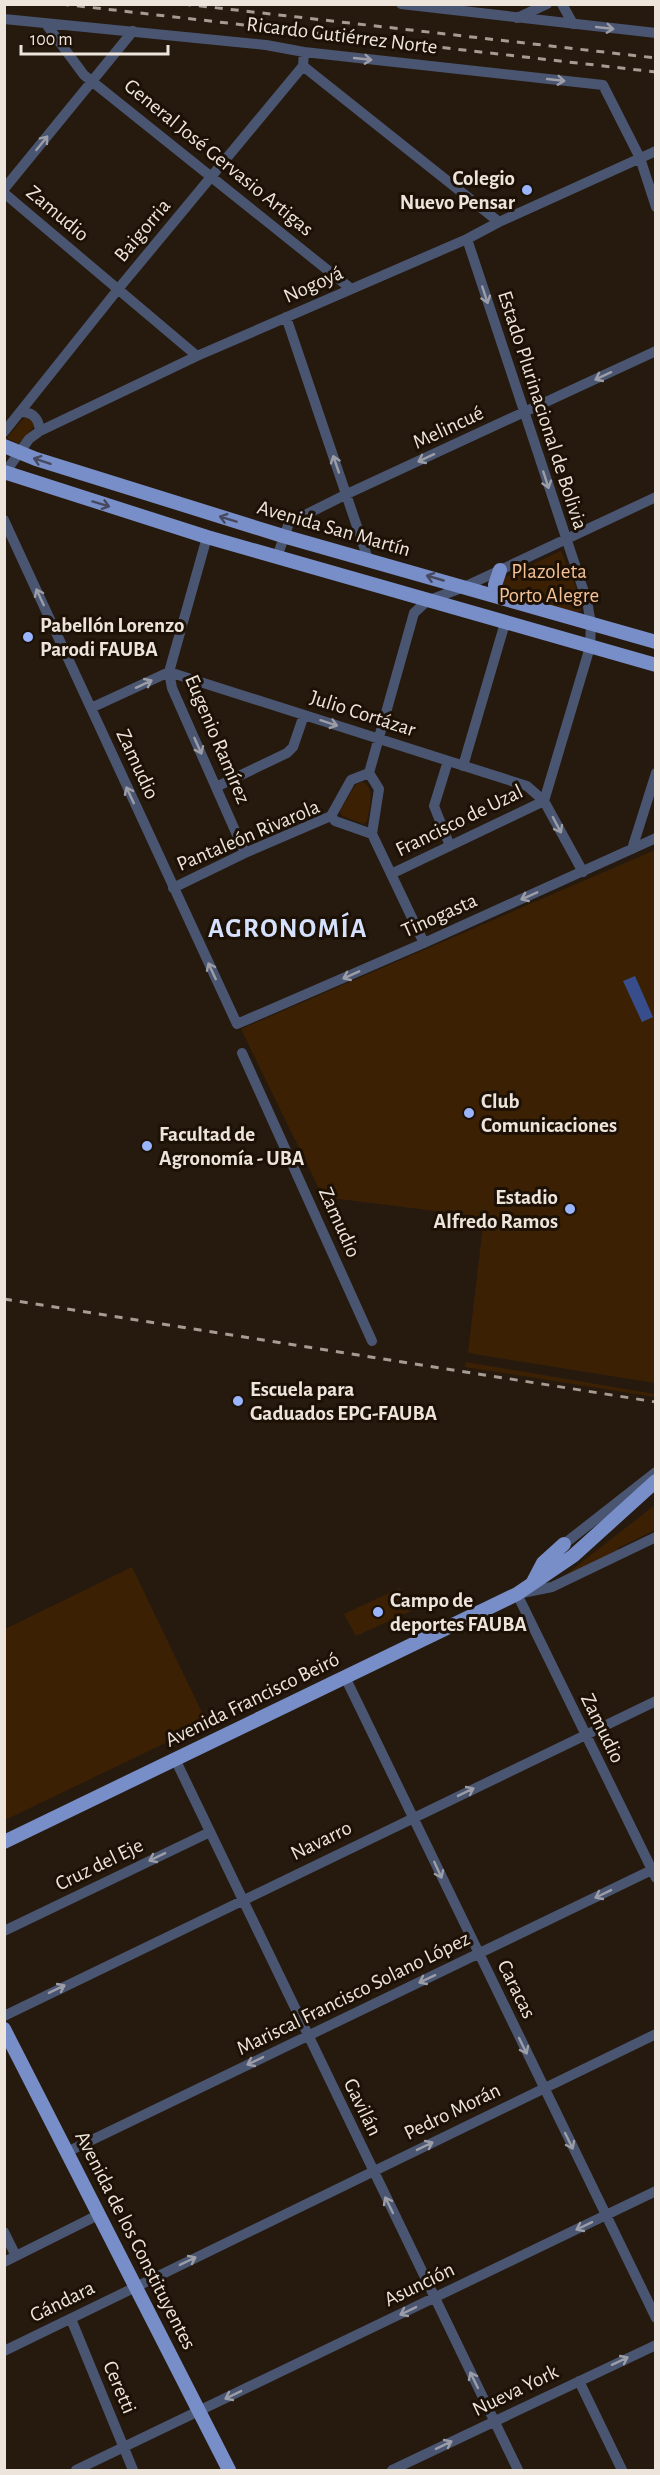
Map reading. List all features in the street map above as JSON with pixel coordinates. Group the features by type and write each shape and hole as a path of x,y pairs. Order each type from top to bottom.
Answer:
{"main road":[{"name":"Avenida San Martín","path":"4,446 284,536 656,642"},
{"name":"Avenida San Martín","path":"5,473 207,537 656,665"},
{"path":"498,597 495,585 500,570"},
{"path":"616,1516 656,1481"},
{"path":"616,1516 656,1494"},
{"name":"Avenida Francisco Beiró","path":"4,1842 517,1594 573,1556 616,1516"},
{"path":"531,1586 543,1563 564,1544"},
{"name":"Avenida de los Constituyentes","path":"4,2029 230,2470"}],"street":[{"path":"401,4 656,33"},
{"path":"517,18 547,4"},
{"path":"562,4 573,24"},
{"name":"Ricardo Gutiérrez Norte","path":"4,19 266,45 304,52 603,85 640,158"},
{"name":"General José Gervasio Artigas","path":"46,24 84,75 351,288"},
{"path":"4,189 133,31"},
{"path":"304,52 303,66 499,222"},
{"name":"Baigorria","path":"4,432 119,288 303,66"},
{"name":"Nogoyá","path":"5,473 29,439 40,431 197,356 467,239 499,222 656,152"},
{"path":"640,158 656,207"},
{"name":"Zamudio","path":"4,193 197,356"},
{"name":"Estado Plurinacional de Bolivia","path":"467,239 587,601 591,624 590,647 544,801"},
{"path":"286,317 368,559"},
{"name":"Melincué","path":"277,557 289,523 656,351"},
{"path":"22,412 28,412 35,417 40,431"},
{"path":"424,943 372,834 379,789 369,773 414,613 427,601 500,570 656,497"},
{"name":"Zamudio","path":"4,520 237,1024"},
{"path":"91,708 169,672 207,537"},
{"path":"463,765 505,623"},
{"name":"Julio Cortázar","path":"169,672 527,786 544,801 583,872"},
{"name":"Eugenio Ramírez","path":"169,672 172,688 245,853"},
{"path":"216,787 287,753 293,747 304,715"},
{"path":"448,761 434,806 450,846"},
{"path":"331,816 351,780 369,773"},
{"path":"632,849 656,773"},
{"name":"Francisco de Uzal","path":"391,874 544,801"},
{"name":"Pantaleón Rivarola","path":"173,888 245,853 331,816 372,834"},
{"name":"Tinogasta","path":"237,1024 424,943 656,838"},
{"name":"Zamudio","path":"242,1053 372,1341"},
{"path":"564,1544 656,1472"},
{"name":"Avenida Francisco Beiró","path":"517,1594 552,1587 656,1537"},
{"name":"Zamudio","path":"517,1594 654,1872"},
{"name":"Caracas","path":"345,1677 656,2318"},
{"name":"Navarro","path":"4,2016 656,1701"},
{"name":"Gavilán","path":"175,1759 518,2470"},
{"name":"Cruz del Eje","path":"4,1931 210,1832"},
{"name":"Mariscal Francisco Solano López","path":"67,2152 654,1872"},
{"name":"Pedro Morán","path":"135,2286 656,2034"},
{"name":"Asunción","path":"76,2470 656,2191"},
{"path":"4,2262 98,2215"},
{"path":"4,2232 16,2256"},
{"name":"Gándara","path":"4,2351 135,2286"},
{"name":"Ceretti","path":"71,2319 133,2470"},
{"name":"Nueva York","path":"392,2470 656,2344"},
{"path":"579,2381 622,2470"}],"green space":[{"path":"25,417 28,417 35,426 18,444 7,438"},
{"name":"Plazoleta Porto Alegre","path":"561,551 583,604 580,611 576,613 502,593 501,579"},
{"path":"363,782 371,794 367,821 364,824 342,816 340,811 356,784"},
{"name":"Club Comunicaciones","path":"655,850 655,1383 468,1353 484,1217 323,1197 241,1029"},
{"path":"466,1362 655,1394 655,1397 465,1367"},
{"path":"655,1505 655,1530 618,1548 619,1552 564,1576"},
{"path":"132,1567 207,1723 5,1820 5,1629"},
{"name":"Campo de deportes FAUBA","path":"400,1588 411,1611 356,1636 344,1614"}],"water":[{"path":"635,976 653,1017 642,1022 623,981"}],"railway":[{"path":"61,4 656,72"},
{"path":"183,4 656,58"},
{"path":"4,1299 656,1402"}],"place":[{"name":"Colegio Nuevo Pensar","path":"527,190"},
{"name":"Pabellón Lorenzo Parodi FAUBA","path":"28,637"},
{"name":"Club Comunicaciones","path":"469,1113"},
{"name":"Facultad de Agronomía - UBA","path":"147,1146"},
{"name":"Estadio Alfredo Ramos","path":"570,1209"},
{"name":"Escuela para Gaduados EPG-FAUBA","path":"238,1401"},
{"name":"Campo de deportes FAUBA","path":"378,1612"}],"district":[{"name":"AGRONOMÍA","path":"288,928"}]}
